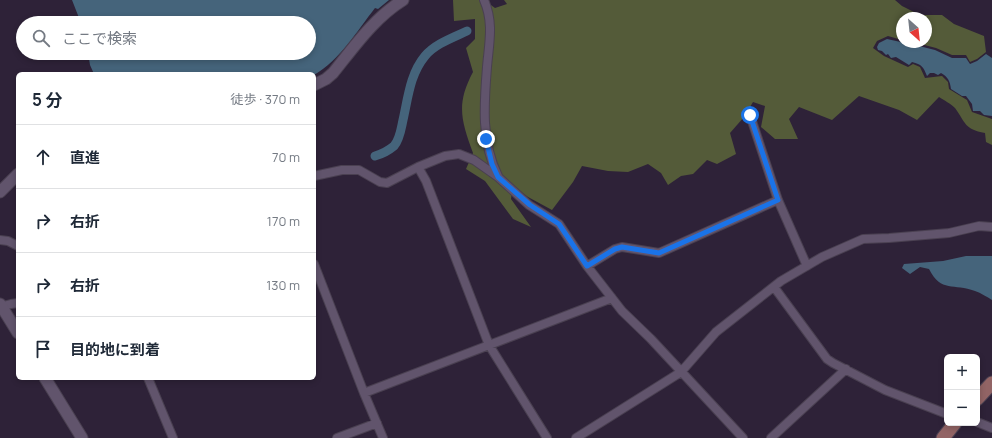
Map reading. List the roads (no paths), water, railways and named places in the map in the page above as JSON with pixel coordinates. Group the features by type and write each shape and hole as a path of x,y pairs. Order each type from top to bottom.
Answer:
{"main road":[{"path":"980,396 992,383"},
{"path":"943,438 953,426"}],"street":[{"path":"316,84 326,79 333,73 379,18 391,7 403,0"},
{"path":"484,0 489,12 491,28 484,100 486,139 492,164 498,177"},
{"path":"750,115 778,200 807,266"},
{"path":"316,176 342,170 359,170 380,182 387,183 418,167 445,156 459,154 474,160 498,177 530,205 559,224 587,266 622,311 743,438"},
{"path":"418,167 426,181 490,345 547,438"},
{"path":"0,192 16,176"},
{"path":"587,266 615,249 622,247 659,253 778,200"},
{"path":"576,438 680,372 716,332 781,281 822,257 863,238 889,238 941,234 979,226 992,227"},
{"path":"0,240 8,241 16,245"},
{"path":"316,269 383,438"},
{"path":"774,287 827,358 833,363 885,390 944,413"},
{"path":"364,393 612,298"},
{"path":"16,303 1,306 16,330"},
{"path":"771,438 846,369"},
{"path":"46,380 82,438"},
{"path":"149,380 173,438"},
{"path":"337,438 377,423"},
{"path":"980,423 992,428"}],"water":[{"path":"72,0 389,0 378,9 375,8 340,53 316,74 316,72 93,72 89,60 316,60 316,16 78,16"},
{"path":"887,39 896,41 896,48 927,48 952,58 966,58 970,64 986,54 992,58 992,116 984,115 980,111 973,111 972,104 966,96 962,96 951,89 948,80 941,73 938,75 930,73 927,76 920,65 912,62 909,65 896,57 891,58 888,54 886,55 882,51 878,50 877,47 879,43"},
{"path":"966,256 992,256 992,300 975,291 943,284 934,277 929,269 920,267 910,274 902,268 904,264 943,261"}],"waterway":[{"path":"375,156 394,146 398,140 413,78 425,56 439,45 467,31"}]}
